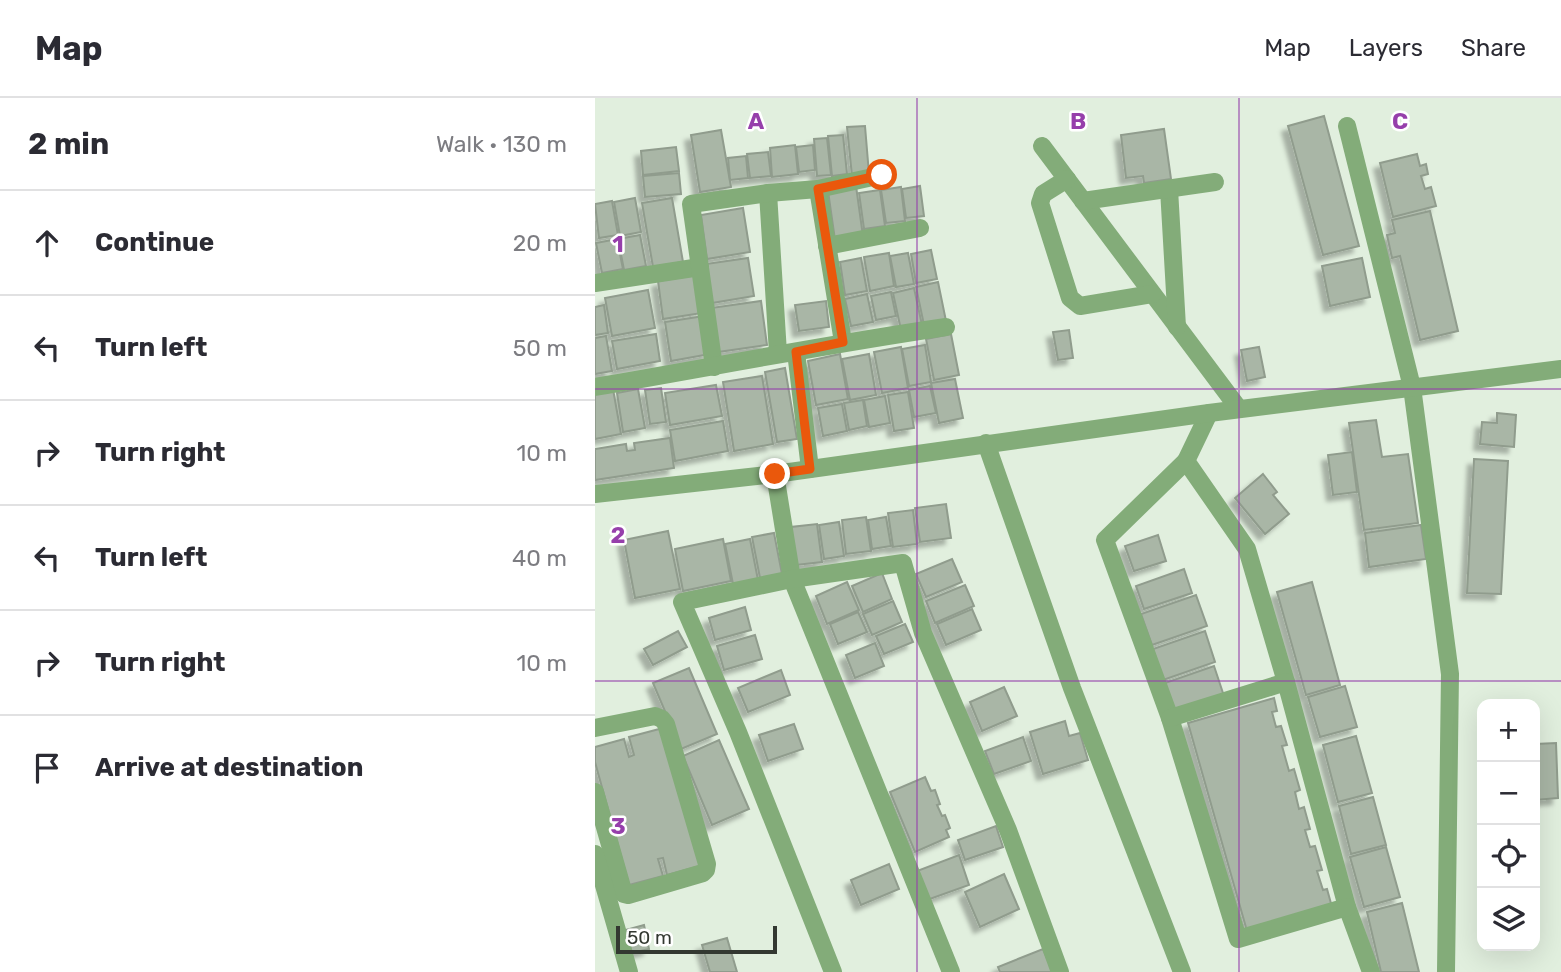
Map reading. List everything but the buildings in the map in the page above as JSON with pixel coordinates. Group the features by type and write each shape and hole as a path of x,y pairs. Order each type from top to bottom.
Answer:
{"street":[{"path":"1347,126 1412,387 1450,674 1446,972"},
{"path":"1042,146 1238,409"},
{"path":"714,367 691,204 818,189 882,175"},
{"path":"1067,179 1043,194 1040,203 1070,298 1080,306 1152,294"},
{"path":"1083,201 1215,182"},
{"path":"818,189 843,342"},
{"path":"1169,189 1177,327"},
{"path":"768,193 787,353 810,469"},
{"path":"827,246 920,228"},
{"path":"595,283 700,267"},
{"path":"595,387 843,342 946,327"},
{"path":"595,494 775,474 1238,409 1561,369"},
{"path":"1209,413 1186,461 1105,540 1170,718 1238,939 1347,907"},
{"path":"986,443 1072,688 1182,972"},
{"path":"1186,461 1247,549 1347,907 1371,972"},
{"path":"775,474 792,579 951,972"},
{"path":"833,972 738,732 682,603 792,579 903,563 923,633 1008,830 1060,972"},
{"path":"1170,718 1286,682"},
{"path":"595,728 655,716 666,724 707,863 706,870 624,894 595,792"},
{"path":"595,854 629,972"}],"route":[{"path":"775,474 810,469 796,352 843,342 818,189 882,175"}]}
